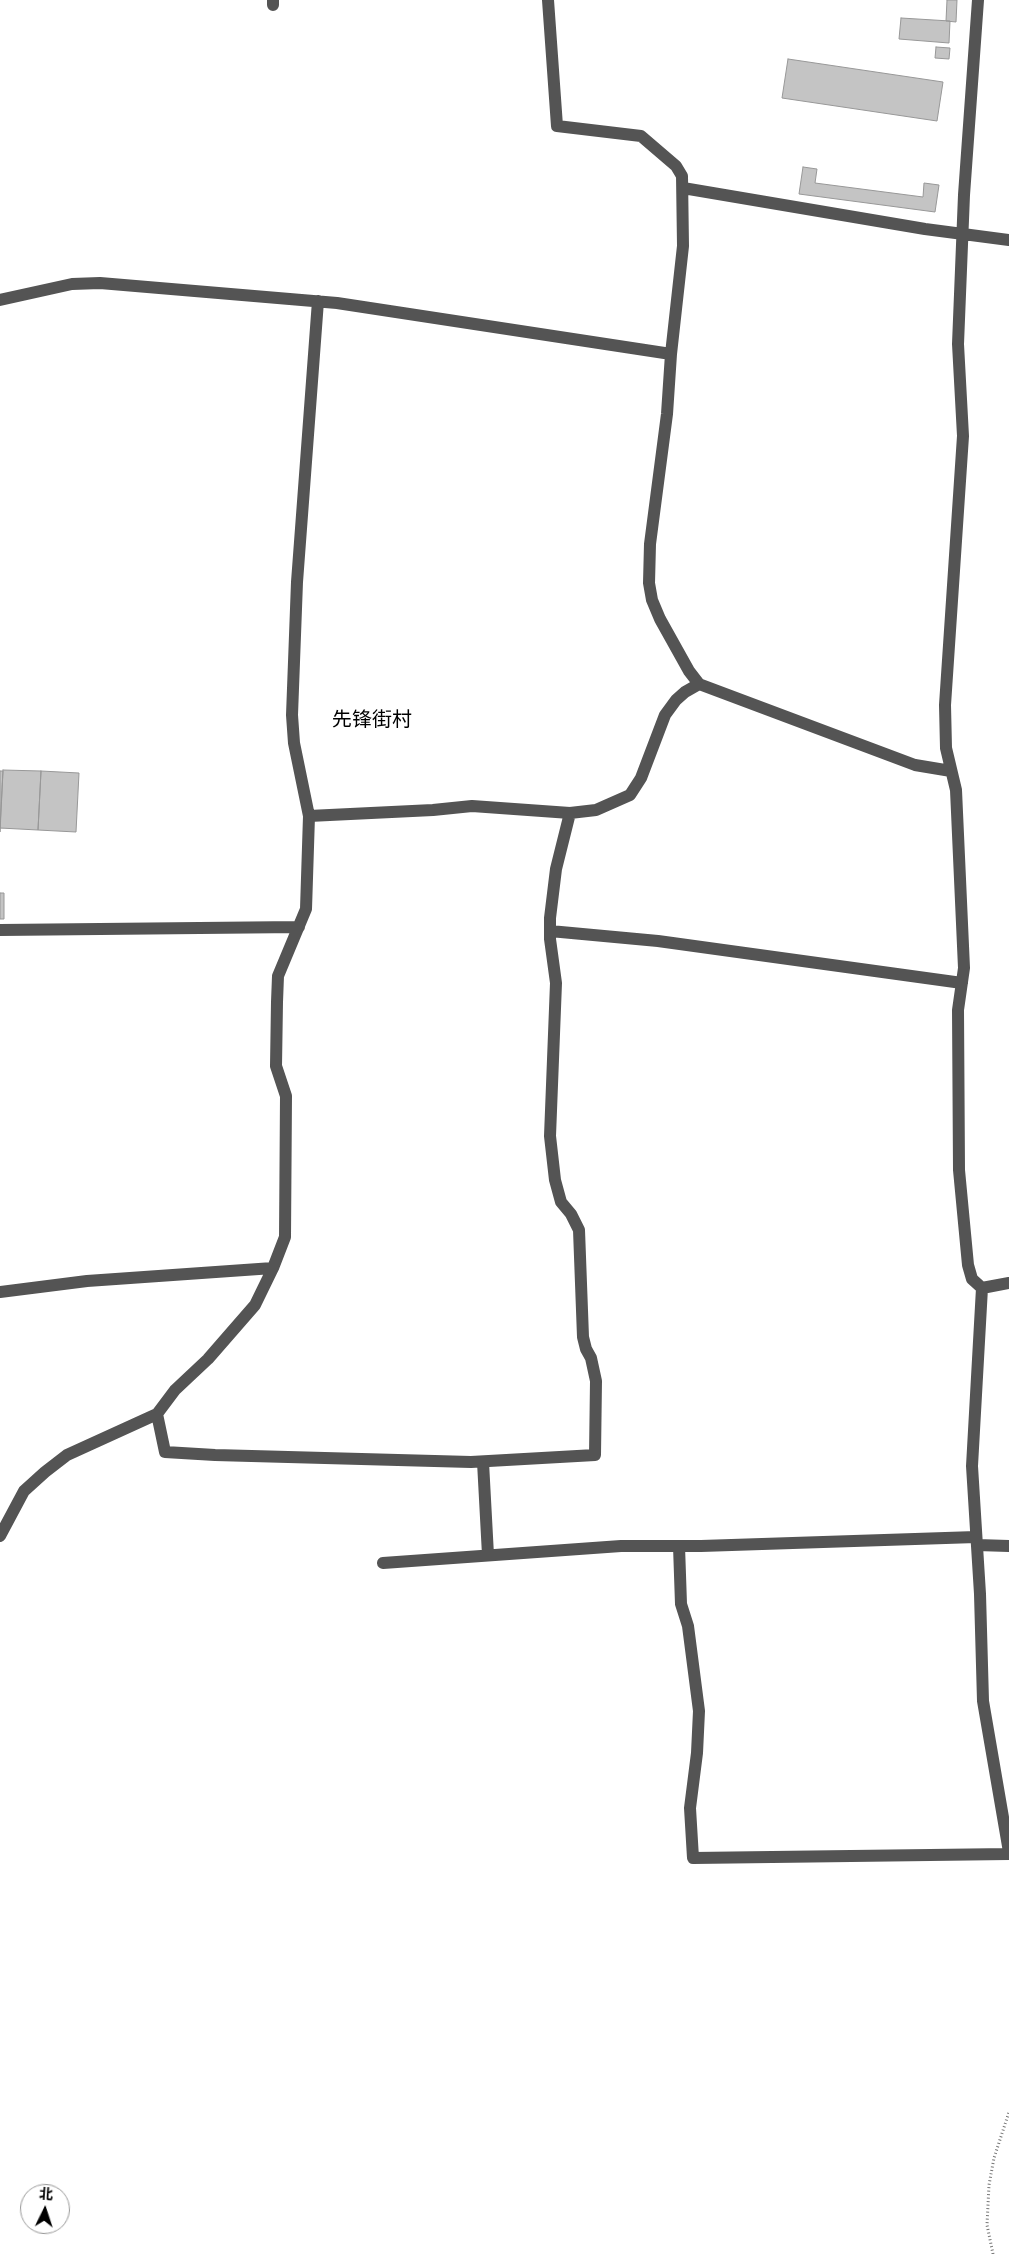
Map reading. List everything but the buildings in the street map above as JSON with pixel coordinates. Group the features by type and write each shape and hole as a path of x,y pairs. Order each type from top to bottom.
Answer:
{"street":[{"path":"548,0 557,126 640,136 676,166 682,176 683,246 671,354 667,414 650,544 649,583 652,600 660,619 689,672 699,684 915,765 951,770"},
{"path":"978,0 962,234 958,344 963,436 945,705 946,748 956,790 964,968 958,1010 959,1170 968,1265 972,1279 982,1288"},
{"path":"682,188 1009,240"},
{"path":"0,300 72,284 100,283 318,301 529,331 671,354"},
{"path":"0,1536 24,1491 45,1472 67,1456 157,1414 175,1390 208,1359 255,1305 285,1238 286,1096 276,1066 278,976 283,960 306,909 309,816 294,743 292,716 296,582 318,301"},
{"path":"309,816 433,810 472,806 570,813 596,810 630,795 641,778 665,716 676,700 699,684"},
{"path":"157,1414 166,1452 225,1456 482,1462 595,1455 596,1382 592,1358 586,1348 583,1337 578,1230 571,1214 561,1202 555,1180 550,1136 556,983 550,930 556,869 570,813"},
{"path":"0,930 299,927"},
{"path":"550,930 658,941 962,983"},
{"path":"0,1292 86,1281 273,1268"},
{"path":"982,1288 1009,1283"},
{"path":"679,1546 681,1604 688,1626 699,1711 697,1753 690,1808 694,1858 1009,1853 983,1701 972,1466 982,1288"},
{"path":"482,1462 488,1555"},
{"path":"383,1563 621,1546 977,1541 1009,1546"}],"path":[{"path":"993,2254 987,2225 989,2185 994,2158 1009,2112"}],"district":[{"name":"先锋街村","path":"372,720"}]}
